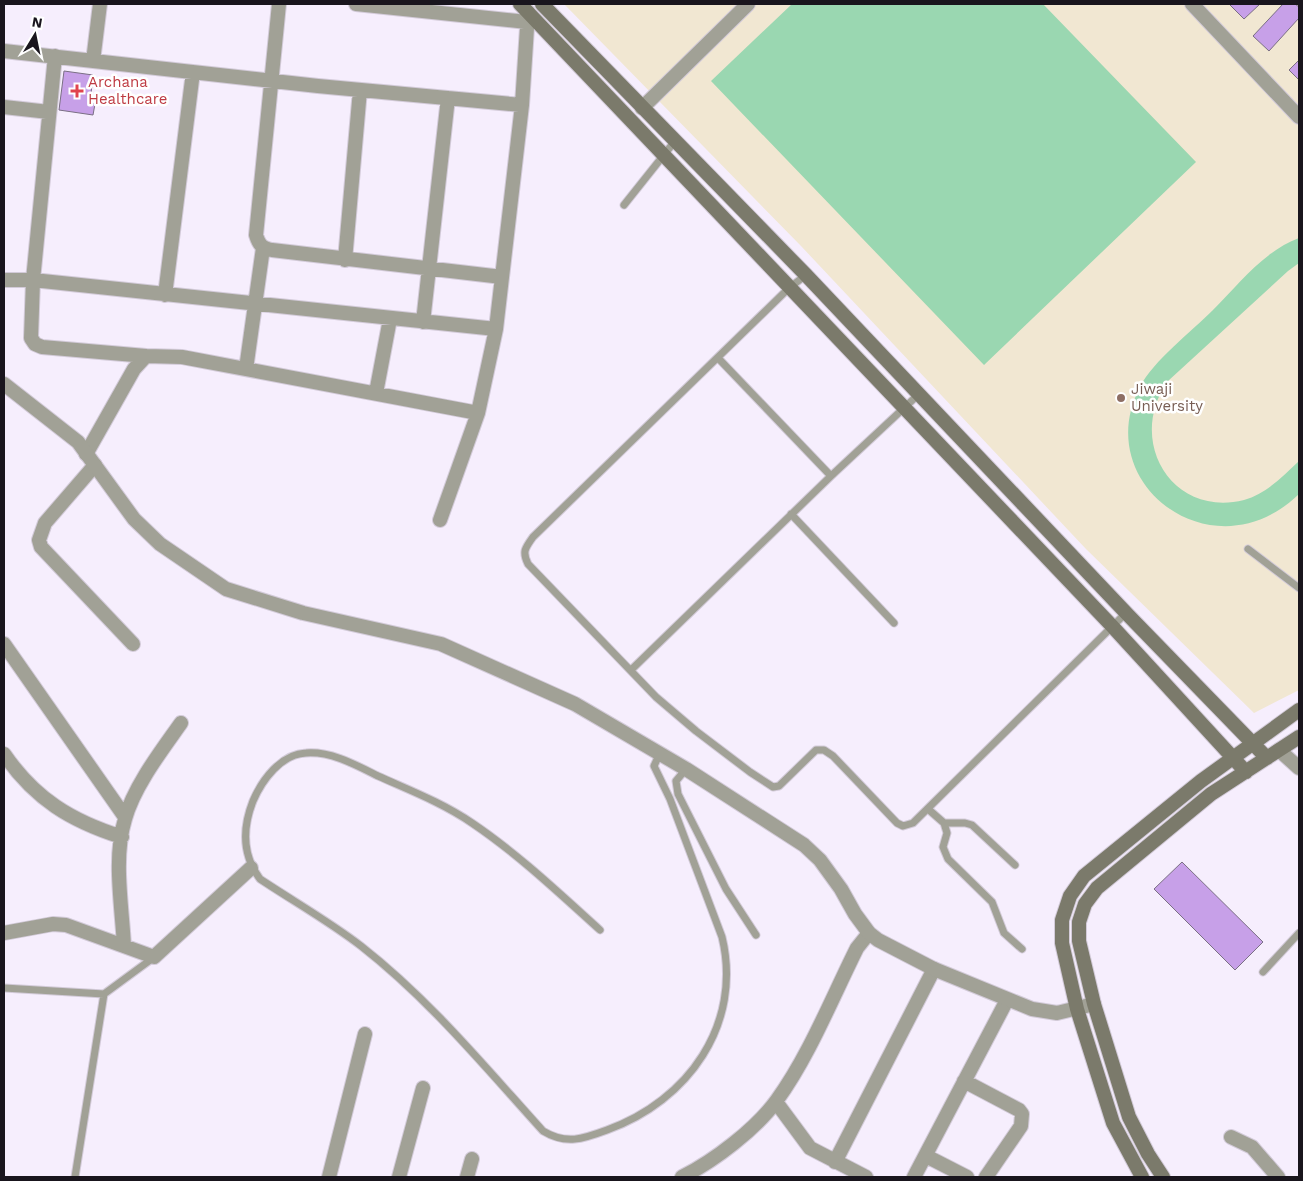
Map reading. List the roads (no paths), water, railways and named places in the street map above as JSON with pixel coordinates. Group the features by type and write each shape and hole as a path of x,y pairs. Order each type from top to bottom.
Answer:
{"main road":[{"path":"542,4 806,275 1126,613 1267,758"},
{"path":"525,13 663,154 904,407 1112,626 1246,772"},
{"path":"1142,1177 1132,1162 1113,1123 1077,1008 1062,943 1062,920 1070,896 1084,876 1201,780 1299,710"},
{"path":"1163,1177 1148,1154 1129,1117 1094,1004 1079,941 1079,922 1085,904 1097,888 1211,794 1299,737"},
{"path":"1132,1162 1148,1154"}],"street":[{"path":"93,61 100,4"},
{"path":"246,369 263,248 256,235 279,4"},
{"path":"356,4 525,13 522,105 496,329 478,413 440,520"},
{"path":"642,108 748,4"},
{"path":"1192,4 1299,117"},
{"path":"4,51 360,90 522,105"},
{"path":"55,56 33,280 30,327 31,338 35,344 42,347 146,356 182,357 478,413"},
{"path":"165,295 193,72"},
{"path":"345,260 360,90"},
{"path":"423,322 448,98"},
{"path":"4,107 49,112"},
{"path":"263,248 345,260 502,276"},
{"path":"4,280 33,280 496,329"},
{"path":"376,393 390,319"},
{"path":"133,644 41,547 39,540 45,523 90,459 134,369 146,356"},
{"path":"4,384 78,442 134,519 160,544 226,589 303,613 441,644 576,704 686,769 804,845 820,860 869,933 878,940 934,969 1007,1000 1046,1012 1057,1013 1094,1004"},
{"path":"4,644 125,816"},
{"path":"124,946 120,863 125,816 150,766 181,723"},
{"path":"1279,750 1299,768"},
{"path":"4,754 47,801 74,820 122,837"},
{"path":"4,932 53,924 66,925 154,957 251,868"},
{"path":"682,1177 716,1155 745,1132 776,1102 795,1071 857,948 869,933"},
{"path":"835,1162 934,969"},
{"path":"914,1177 1007,1000"},
{"path":"329,1177 365,1034"},
{"path":"964,1082 1019,1110 1022,1114 1021,1126 986,1177"},
{"path":"399,1177 423,1088"},
{"path":"776,1102 810,1148 866,1177"},
{"path":"1231,1137 1252,1147 1278,1177"},
{"path":"926,1156 967,1177"},
{"path":"467,1177 472,1159"}],"lane":[{"path":"624,205 675,141"},
{"path":"806,275 789,288 533,538 525,548 524,556 528,564 656,697 696,732 773,787 780,786 816,750 824,750 833,756 897,823 903,826 913,823 928,809 1126,613"},
{"path":"718,359 831,476"},
{"path":"631,670 791,514 919,394"},
{"path":"791,514 894,623"},
{"path":"1248,549 1299,588"},
{"path":"600,930 528,866 472,823 446,808 329,754 306,752 280,762 257,792 245,831 246,852 251,868 260,879 360,945 378,960 456,1034 543,1131 554,1138 565,1140 584,1139 630,1122 652,1109 671,1093 704,1056 718,1026 726,999 726,954 722,937 670,799 654,766 660,753"},
{"path":"686,769 676,781 678,794 726,889 756,936"},
{"path":"928,809 944,823 947,833 943,847 948,859 992,902 1004,933 1022,949"},
{"path":"944,823 972,825 1015,865"},
{"path":"1263,972 1299,934"},
{"path":"4,988 104,994 154,957"},
{"path":"75,1177 104,994"}],"place":[{"name":"Archana Healthcare","path":"77,91"},
{"name":"Jiwaji University","path":"1121,398"}]}
